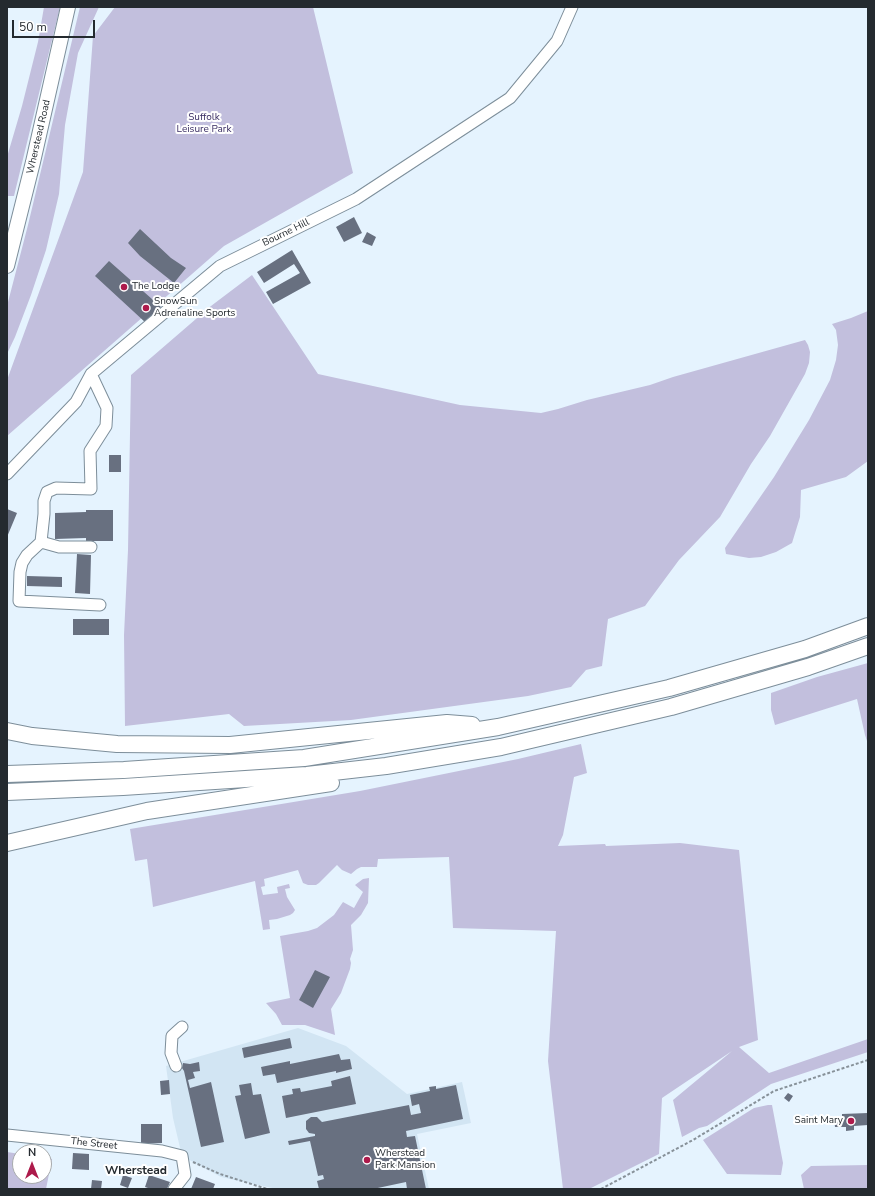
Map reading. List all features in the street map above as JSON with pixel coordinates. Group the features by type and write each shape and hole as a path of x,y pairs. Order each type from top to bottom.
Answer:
{"highway":[{"path":"7,774 124,770 304,758 498,727 669,688 805,649 868,626"},
{"path":"7,792 123,787 307,775 386,766 501,747 671,707 808,667 868,646"},
{"path":"7,731 32,736 117,744 230,745 447,723 498,727"},
{"path":"7,843 147,811 351,780 386,766"}],"main road":[{"name":"Wherstead Road","path":"7,266 33,162 68,7"}],"street":[{"name":"Bourne Hill","path":"7,474 76,402 91,374 220,266 356,199 510,98 557,41 572,7"},
{"path":"91,374 107,408 106,426 90,451 91,489 56,488 47,492 44,502 41,542 27,555 22,563 20,572 19,601 100,605"},
{"path":"41,542 59,547 91,547"},
{"path":"176,1066 171,1053 172,1036 182,1027"},
{"name":"The Street","path":"7,1135 162,1151 182,1156"},
{"path":"174,1189 185,1175 182,1156"}],"path":[{"path":"601,1189 693,1140 774,1091 868,1060"},
{"path":"182,1156 220,1174 267,1189"}],"shaded area":[{"path":"298,1028 346,1046 407,1094 462,1082 471,1123 417,1134 429,1189 277,1189 221,1177 182,1156 173,1118 166,1066"}],"green space":[{"path":"44,7 60,7 14,196 7,196 7,157 22,106 38,42"},
{"path":"80,7 99,7 78,53 65,125 59,194 46,250 31,295 7,354 7,306"},
{"name":"Suffolk Leisure Park","path":"115,7 313,7 353,173 224,246 7,436 7,380 83,172 93,36"},
{"path":"252,275 318,374 460,405 541,413 650,385 673,377 805,340 810,352 809,363 805,374 770,436 751,464 720,517 679,560 645,606 608,619 602,666 586,670 571,687 528,696 351,720 244,726 229,714 125,726 124,635 128,550 131,375 211,306"},
{"path":"868,311 868,461 846,477 801,490 800,517 792,543 776,552 761,557 749,558 726,554 725,548 774,477 809,420 830,380 836,360 838,345 836,330 832,324"},
{"path":"868,663 868,744 857,699 775,725 771,710 771,693 817,677"},
{"path":"581,744 587,773 574,777 563,835 558,846 680,843 739,850 758,1040 739,1047 769,1073 868,1039 868,1052 771,1084 707,1126 699,1128 682,1137 673,1100 732,1051 662,1098 659,1154 589,1189 563,1189 548,1061 556,931 453,928 449,857 378,859 377,867 361,867 351,874 342,870 337,865 316,885 308,885 303,883 298,870 264,879 265,886 261,887 263,895 278,893 277,887 289,884 290,888 285,889 287,897 295,910 290,915 269,920 270,929 263,930 255,881 153,907 147,859 135,861 130,829 360,791 518,759"},
{"path":"369,878 368,903 361,915 351,925 353,950 350,959 350,969 341,993 331,1009 335,1035 305,1025 282,1025 276,1014 266,1003 290,998 280,936 317,928 334,915 343,902 354,908 363,892 355,885 363,879"},
{"path":"772,1105 783,1163 781,1175 727,1174 703,1140 754,1108"},
{"path":"7,1152 12,1153 12,1184 47,1184 46,1189 7,1189"},
{"path":"868,1165 868,1189 804,1189 801,1175 811,1166"}],"building":[{"path":"354,217 362,233 344,242 336,227"},
{"path":"140,229 171,258 186,268 174,283 140,256 128,243"},
{"path":"367,232 376,237 372,246 362,242"},
{"path":"292,250 311,283 273,304 266,292 300,273 294,264 264,283 257,272"},
{"path":"109,261 161,307 146,323 95,276"},
{"path":"109,455 121,455 121,472 109,472"},
{"path":"7,509 17,513 7,537"},
{"path":"86,510 113,510 113,541 86,541 86,538 55,539 55,513 86,512"},
{"path":"77,554 91,555 90,594 75,593"},
{"path":"27,576 62,577 62,587 27,586"},
{"path":"73,619 109,619 109,635 73,635"},
{"path":"315,970 330,977 313,1008 299,1000"},
{"path":"290,1038 292,1048 244,1058 242,1048"},
{"path":"339,1054 341,1060 350,1059 352,1069 277,1083 275,1074 263,1076 261,1067 290,1061 290,1064"},
{"path":"199,1062 200,1071 193,1072 195,1078 188,1080 190,1088 211,1082 224,1142 201,1147 184,1071 182,1068 183,1063 190,1064"},
{"path":"350,1076 356,1104 286,1118 282,1096 293,1094 292,1089 300,1088 301,1092 332,1086 331,1081"},
{"path":"169,1080 170,1094 161,1095 160,1081"},
{"path":"251,1083 253,1095 261,1094 270,1133 245,1139 235,1096 241,1095 239,1085"},
{"name":"Wherstead Park Mansion","path":"456,1085 463,1119 406,1131 407,1137 415,1136 426,1189 407,1189 406,1182 373,1189 319,1189 317,1181 324,1179 323,1175 318,1176 310,1141 289,1145 288,1141 315,1136 315,1134 309,1133 306,1129 306,1121 311,1117 317,1117 322,1122 409,1105 411,1115 421,1113 419,1104 412,1106 410,1095 430,1091 429,1087 436,1086 436,1089"},
{"path":"788,1093 793,1096 789,1102 784,1098"},
{"name":"Saint Mary","path":"868,1113 868,1125 854,1126 854,1130 846,1131 846,1127 835,1127 834,1117 842,1117 842,1114"},
{"path":"141,1124 162,1124 162,1143 141,1144"},
{"path":"73,1153 89,1154 89,1170 72,1169"},
{"path":"123,1175 132,1178 128,1188 120,1185"},
{"path":"149,1175 170,1182 167,1189 151,1189 145,1187"},
{"path":"196,1177 215,1184 213,1189 191,1189"},
{"path":"92,1180 102,1181 101,1189 91,1189"}],"place":[{"name":"The Lodge","path":"124,287"},
{"name":"SnowSun Adrenaline Sports","path":"146,308"},
{"name":"Saint Mary","path":"851,1121"},
{"name":"Wherstead Park Mansion","path":"367,1160"}],"district":[{"name":"Wherstead","path":"136,1171"}]}
